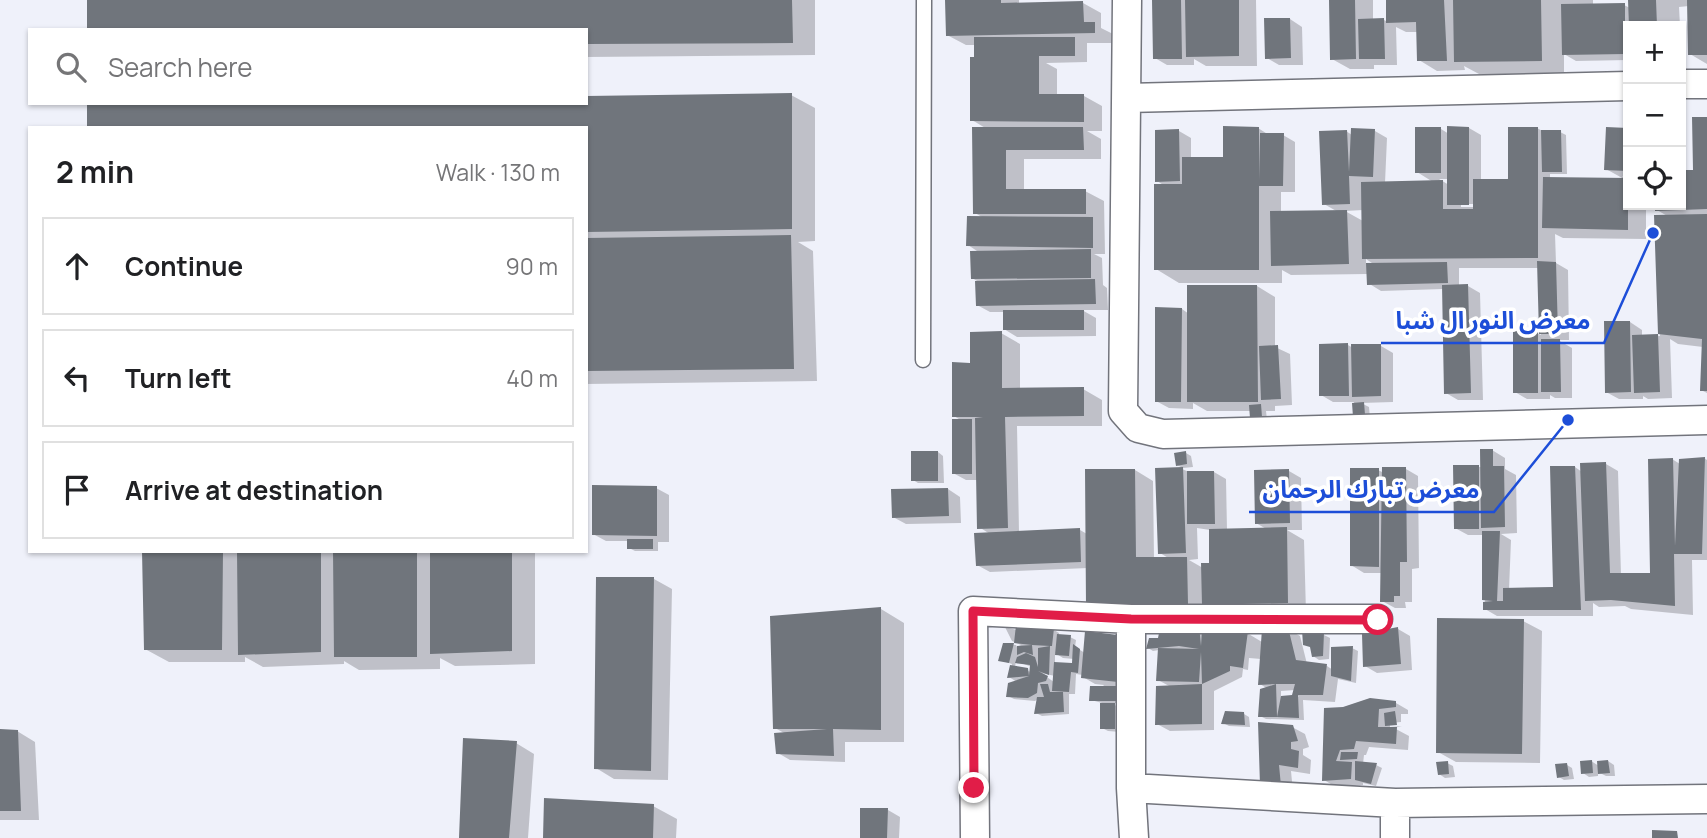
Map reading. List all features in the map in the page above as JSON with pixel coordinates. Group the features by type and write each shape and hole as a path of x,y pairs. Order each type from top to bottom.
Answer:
{"street":[{"path":"1127,0 1124,411 1138,428 1163,434 1707,420"},
{"path":"1686,84 1707,83"},
{"path":"1127,98 1623,86"},
{"path":"975,838 973,611 1131,619 1378,620"},
{"path":"1131,619 1131,788 1134,838"},
{"path":"1131,788 1395,803 1707,799"},
{"path":"1395,803 1395,838"}],"lane":[{"path":"923,360 924,0"}],"building":[{"path":"87,0 792,0 793,43 588,44 588,28 87,28"},
{"path":"945,0 1001,0 1001,3 1083,1 1084,22 1095,22 1095,33 946,36"},
{"path":"1152,0 1181,0 1182,59 1153,59"},
{"path":"1185,0 1239,0 1239,56 1186,57"},
{"path":"1329,0 1355,0 1356,59 1330,60"},
{"path":"1386,0 1444,0 1447,61 1417,61 1416,22 1386,23"},
{"path":"1453,0 1541,0 1542,61 1454,62"},
{"path":"1628,0 1656,0 1657,21 1629,21"},
{"path":"1687,0 1707,0 1707,55 1688,55"},
{"path":"1625,3 1623,54 1562,55 1561,4"},
{"path":"1264,18 1290,18 1291,58 1265,59"},
{"path":"1384,18 1385,59 1359,59 1358,19"},
{"path":"974,37 1075,37 1075,56 1039,56 1039,94 1084,94 1084,122 970,121 970,57 974,57"},
{"path":"792,93 792,229 588,232 588,126 87,126 87,105 588,105 588,96"},
{"path":"1692,117 1707,117 1707,209 1686,210 1686,170 1693,170"},
{"path":"1223,126 1259,127 1259,180 1260,133 1284,133 1283,186 1259,186 1259,270 1154,270 1154,184 1182,184 1182,157 1223,157"},
{"path":"1447,126 1469,127 1469,205 1447,205"},
{"path":"972,127 1083,127 1084,150 1006,150 1006,189 1086,189 1086,214 973,214"},
{"path":"1415,127 1441,127 1441,173 1415,173"},
{"path":"1508,127 1538,127 1538,258 1362,259 1361,182 1443,180 1443,209 1473,209 1473,179 1508,179"},
{"path":"1606,127 1623,128 1623,171 1604,170"},
{"path":"1351,128 1375,129 1373,177 1349,176 1350,204 1322,205 1319,131 1347,130 1349,172"},
{"path":"1179,129 1180,181 1155,182 1155,130"},
{"path":"1541,130 1561,130 1562,172 1542,172"},
{"path":"1543,177 1623,178 1623,210 1628,210 1628,230 1542,228"},
{"path":"1347,210 1349,264 1271,266 1270,211"},
{"path":"1707,214 1707,391 1700,391 1702,339 1658,334 1654,215"},
{"path":"967,216 1093,217 1093,248 966,246"},
{"path":"791,235 794,369 588,371 588,238"},
{"path":"1091,249 1091,278 971,279 970,251"},
{"path":"1537,261 1556,262 1558,334 1539,334"},
{"path":"1447,262 1448,283 1367,285 1366,263"},
{"path":"1095,279 1096,304 976,306 975,281"},
{"path":"1468,284 1471,393 1444,394 1442,285"},
{"path":"1187,285 1257,285 1258,402 1187,402"},
{"path":"1155,307 1182,308 1181,402 1155,402"},
{"path":"1003,310 1084,310 1084,330 1003,330"},
{"path":"1604,321 1630,321 1631,392 1605,393"},
{"path":"1002,331 1002,388 1084,387 1084,416 1005,417 1008,528 977,529 975,418 983,417 952,417 952,362 970,363 970,332"},
{"path":"1513,331 1538,331 1538,393 1513,393"},
{"path":"1658,334 1660,392 1634,393 1632,335"},
{"path":"1541,339 1560,339 1561,392 1541,392"},
{"path":"1348,343 1349,396 1319,396 1319,344"},
{"path":"1351,344 1381,344 1381,396 1352,397"},
{"path":"1278,345 1281,399 1261,400 1259,346"},
{"path":"1364,402 1365,415 1353,417 1352,403"},
{"path":"1261,404 1262,417 1250,418 1249,405"},
{"path":"952,419 972,419 972,474 952,474"},
{"path":"1480,449 1493,449 1493,466 1504,466 1505,527 1481,528"},
{"path":"911,451 938,451 938,481 911,481"},
{"path":"1186,451 1187,464 1176,466 1174,453"},
{"path":"1705,457 1702,554 1674,554 1675,606 1611,600 1585,601 1580,463 1606,462 1610,573 1650,573 1648,459 1673,458 1675,546 1679,459"},
{"path":"1453,465 1479,465 1479,529 1454,529"},
{"path":"1550,466 1575,466 1581,610 1483,610 1483,602 1493,601 1482,600 1482,531 1500,531 1497,601 1503,601 1503,588 1553,587"},
{"path":"1183,467 1186,553 1158,554 1155,468"},
{"path":"1382,467 1406,467 1407,562 1400,562 1400,596 1394,596 1394,602 1380,602"},
{"path":"1350,468 1379,468 1379,567 1350,566"},
{"path":"1085,469 1135,469 1136,557 1187,557 1188,604 1086,605"},
{"path":"1289,469 1290,523 1255,524 1254,470"},
{"path":"1187,471 1214,471 1215,524 1187,524"},
{"path":"592,485 657,486 657,536 592,535"},
{"path":"948,488 949,516 892,518 891,489"},
{"path":"1287,527 1288,603 1202,605 1201,563 1209,563 1209,529"},
{"path":"1080,528 1081,562 976,566 974,533"},
{"path":"627,539 653,539 653,549 627,549"},
{"path":"142,553 223,553 222,650 144,650"},
{"path":"237,553 321,553 321,652 238,655"},
{"path":"333,553 417,553 417,657 334,657"},
{"path":"430,553 512,553 512,651 430,654"},
{"path":"596,577 654,577 651,771 594,769"},
{"path":"881,607 881,730 833,729 834,756 776,754 774,733 827,729 773,729 770,616"},
{"path":"1437,618 1524,619 1522,754 1436,753"},
{"path":"1016,625 1054,628 1052,646 1014,643"},
{"path":"1199,625 1201,646 1202,630 1248,631 1243,668 1230,666 1230,671 1202,684 1201,652 1199,682 1156,681 1158,648 1199,649 1179,646 1146,649 1149,638 1158,638 1159,633"},
{"path":"1288,627 1296,660 1327,664 1323,695 1298,695 1299,718 1277,717 1281,696 1292,695 1295,684 1258,685 1262,629"},
{"path":"1398,627 1401,664 1363,667 1362,634"},
{"path":"1302,630 1324,633 1323,656 1312,657 1310,647 1303,645"},
{"path":"1085,631 1118,635 1118,682 1081,678"},
{"path":"1057,634 1071,635 1069,656 1055,655"},
{"path":"1003,643 1014,643 1009,663 998,661"},
{"path":"1073,644 1080,649 1078,673 1071,672 1069,692 1052,691 1054,662 1072,663"},
{"path":"1032,645 1033,655 1024,652 1017,655 1017,646"},
{"path":"1050,646 1049,675 1038,671 1048,676 1046,681 1038,683 1037,693 1028,698 1006,697 1008,683 1029,676 1030,665 1015,663 1017,657 1026,653 1035,657 1038,667 1038,648"},
{"path":"1353,646 1351,681 1331,676 1331,647"},
{"path":"1010,665 1028,668 1029,676 1007,678"},
{"path":"1040,684 1048,684 1050,692 1063,692 1064,712 1034,714 1037,697 1044,697"},
{"path":"1202,684 1202,724 1155,725 1156,686"},
{"path":"1276,684 1277,717 1258,717 1260,689"},
{"path":"1090,686 1118,686 1117,701 1089,701"},
{"path":"1370,698 1396,701 1396,707 1379,709 1378,727 1397,727 1396,744 1356,741 1354,749 1340,750 1336,761 1352,762 1351,779 1322,781 1324,708 1343,707"},
{"path":"1100,703 1115,703 1115,729 1100,729"},
{"path":"1225,711 1244,712 1245,725 1221,724"},
{"path":"1395,711 1397,725 1385,726 1384,713"},
{"path":"1258,722 1293,725 1298,741 1291,742 1291,749 1299,751 1298,768 1279,765 1281,786 1260,785"},
{"path":"0,729 18,730 21,811 0,811"},
{"path":"463,738 517,741 509,838 459,838"},
{"path":"1341,752 1358,752 1357,759 1340,760"},
{"path":"1592,760 1593,773 1581,774 1580,761"},
{"path":"1608,760 1610,773 1598,774 1597,761"},
{"path":"1355,761 1377,763 1371,784 1355,780"},
{"path":"1448,761 1449,774 1438,775 1436,762"},
{"path":"1567,763 1569,776 1557,778 1555,764"},
{"path":"544,798 654,804 653,838 543,838"},
{"path":"860,808 888,808 887,838 860,838"},
{"path":"1652,830 1677,831 1678,838 1652,838"}],"place":[{"name":"معرض النور ال شبا","path":"1653,233"},
{"name":"معرض تبارك الرحمان","path":"1568,420"}],"route":[{"path":"974,788 973,611 1131,619 1378,620"}]}
